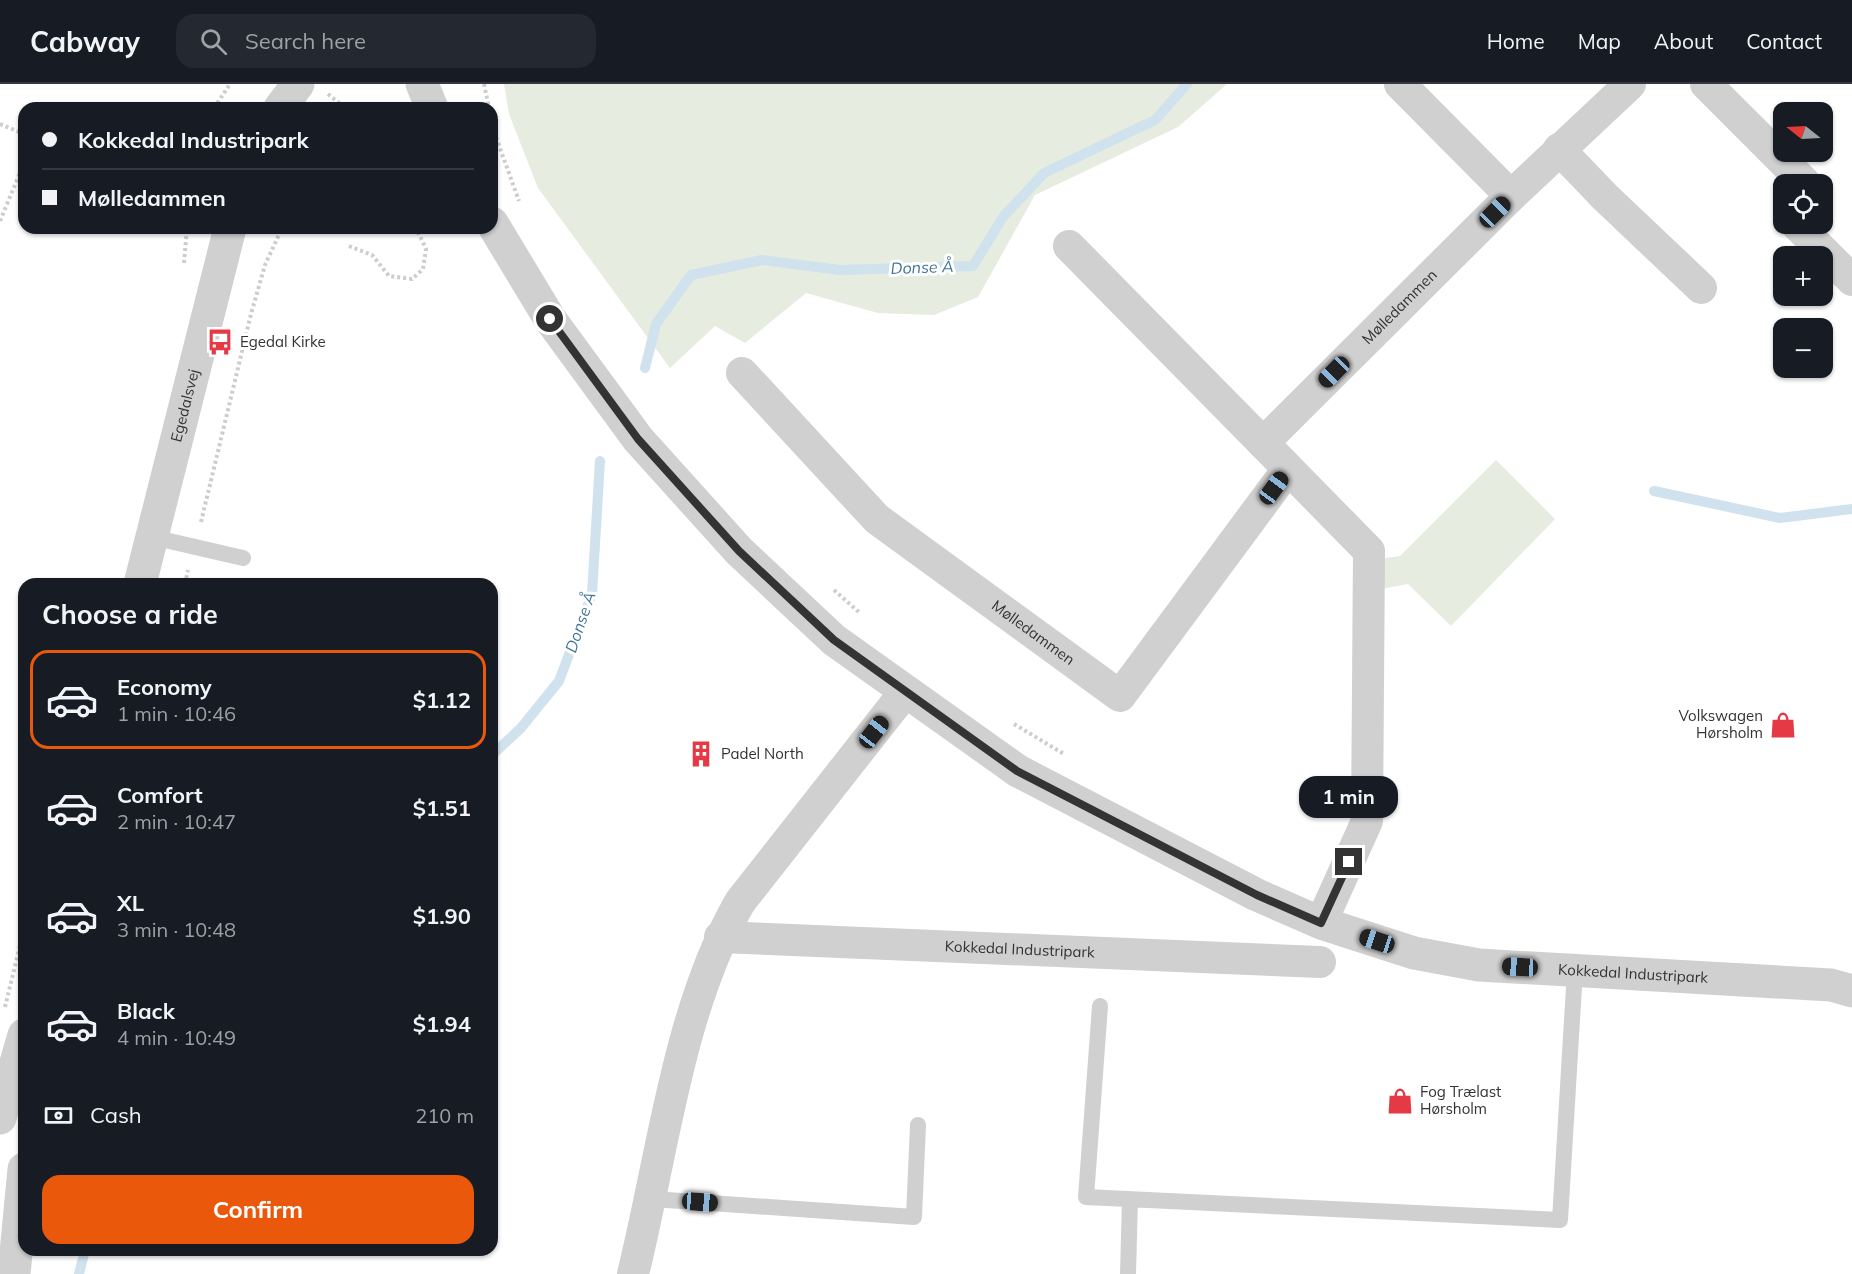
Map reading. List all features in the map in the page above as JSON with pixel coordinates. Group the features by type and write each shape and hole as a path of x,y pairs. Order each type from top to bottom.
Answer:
{"street":[{"path":"422,84 430,102"},
{"path":"1400,84 1511,196"},
{"name":"Mølledammen","path":"1263,443 1559,149 1630,84"},
{"path":"1706,84 1796,174"},
{"path":"289,102 311,88"},
{"path":"1559,149 1605,197 1701,288"},
{"name":"Kokkedal Industripark","path":"498,233 550,319 638,439 739,551 834,640 1017,771 1257,895 1321,923 1414,953 1479,965 1831,985 1852,991"},
{"name":"Egedalsvej","path":"142,578 228,234"},
{"path":"1806,234 1852,280"},
{"path":"1069,246 1369,551 1367,821 1321,923"},
{"name":"Mølledammen","path":"742,373 877,519 1120,696 1288,469"},
{"path":"633,1274 652,1199 656,1167 693,1017 720,937 740,902 904,692"},
{"name":"Kokkedal Industripark","path":"720,937 1320,962"},
{"path":"0,1118 13,1026"},
{"path":"14,1274 18,1232"}],"lane":[{"path":"152,537 243,558"},
{"path":"1100,1006 1086,1197 1560,1220 1575,970"},
{"path":"652,1199 914,1217 918,1125"},
{"path":"1128,1274 1130,1199"}],"path":[{"path":"218,102 230,84"},
{"path":"484,84 488,102"},
{"path":"311,88 335,102"},
{"path":"0,124 18,132"},
{"path":"498,142 524,209"},
{"path":"0,221 18,178"},
{"path":"186,578 251,314 265,265 279,234"},
{"path":"349,246 372,255 389,276 412,279 423,269 426,249 419,234"},
{"path":"832,588 867,619"},
{"path":"1012,722 1072,759"},
{"path":"13,1026 18,982"}],"shaded area":[{"path":"504,84 1227,84 1178,127 1035,195 978,297 934,315 878,313 806,293 745,343 715,326 670,368 538,188 509,114"},
{"path":"1496,460 1555,519 1451,626 1408,584 1381,589 1379,559 1400,556"}],"waterway":[{"name":"Donse Å","path":"645,368 656,324 691,275 762,260 840,270 973,266 1003,217 1044,173 1155,120 1187,84"},
{"name":"Donse Å","path":"498,749 521,728 559,681 592,594 600,461"},
{"path":"1654,491 1780,518 1852,509"},
{"name":"Donse Å","path":"79,1274 84,1256"}],"place":[{"name":"Egedal Kirke","path":"220,342"},
{"name":"Volkswagen Hørsholm","path":"1783,725"},
{"name":"Padel North","path":"701,754"},
{"name":"Fog Trælast Hørsholm","path":"1400,1101"}],"route":[{"path":"550,319 638,439 739,551 834,640 1017,771 1257,895 1321,923 1349,862"}]}
